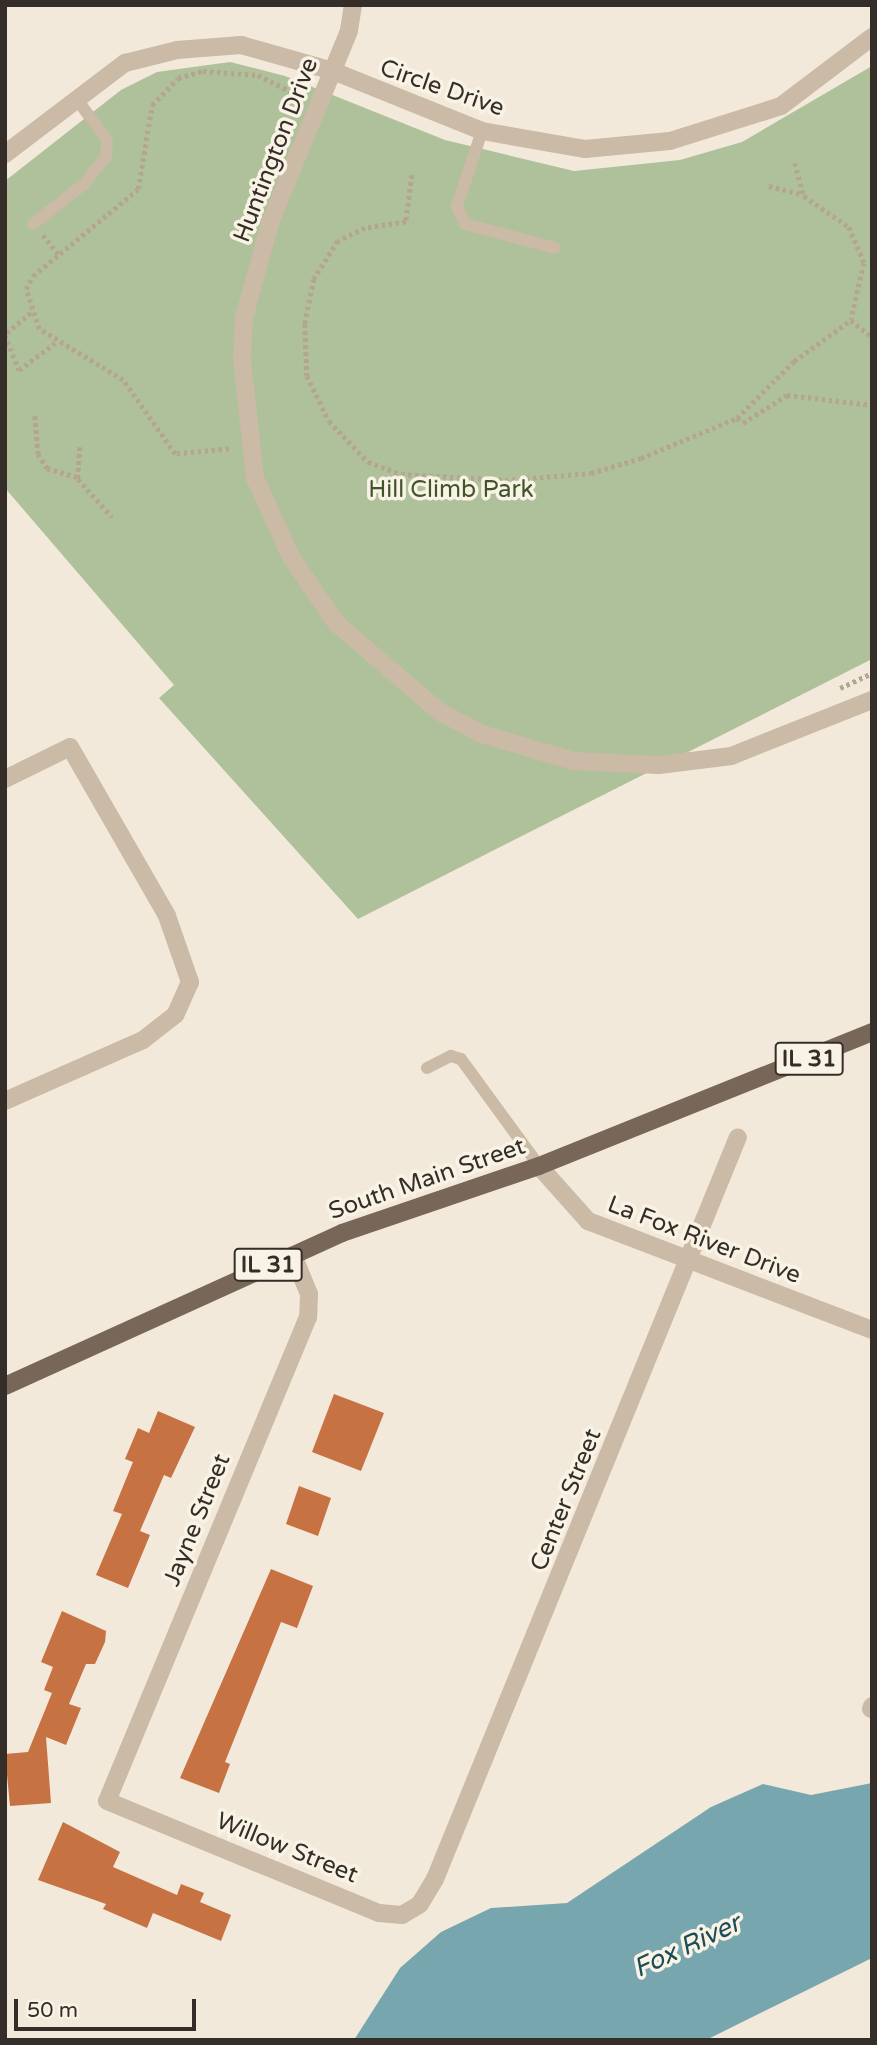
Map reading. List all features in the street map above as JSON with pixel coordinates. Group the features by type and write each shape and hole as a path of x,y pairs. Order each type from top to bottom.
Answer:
{"main road":[{"name":"South Main Street","path":"5,1385 293,1255 539,1166 872,1032"}],"street":[{"name":"Huntington Drive","path":"353,5 333,71 270,223 244,318 242,360 255,478 291,556 336,623 440,712 482,734 573,761 659,765 731,756 872,700"},
{"name":"Circle Drive","path":"5,154 125,63 177,50 242,45 333,71 482,131 586,149 670,141 781,106 872,37"},
{"path":"5,779 70,747 167,916 190,971 188,995 175,1015 105,1060 5,1101"},
{"name":"Center Street","path":"435,1879 692,1260 738,1137"},
{"name":"La Fox River Drive","path":"539,1166 580,1217 872,1330"},
{"name":"Jayne Street","path":"107,1801 308,1317 309,1294 293,1255"},
{"name":"Willow Street","path":"107,1801 379,1913 414,1910 435,1879"}],"lane":[{"path":"33,224 84,184 106,157 107,140 78,101"},
{"path":"482,131 457,206 465,224 555,248"},
{"path":"427,1068 461,1059 539,1166"}],"path":[{"path":"229,449 175,454 123,380 55,343 31,313 26,289 33,276 138,189 152,105 178,78 203,71 258,75 292,92"},
{"path":"795,163 804,196"},
{"path":"412,175 406,222 365,228 338,241 314,279 304,324 307,376 329,421 368,462 401,474 505,480 591,473 737,418 794,361 851,320 864,263 849,227 804,196 769,187"},
{"path":"864,263 872,261"},
{"path":"31,313 5,335 19,369 55,343"},
{"path":"851,320 872,337"},
{"path":"737,418 743,423 787,395 872,405"},
{"path":"35,416 38,454 47,468 77,477 112,517"},
{"path":"77,477 80,447"},
{"path":"830,693 872,673"}],"green space":[{"name":"Hill Climb Park","path":"230,62 285,76 445,140 574,171 680,160 742,142 872,66 872,659 358,919 159,698 174,685 5,488 5,181 121,90 157,72"}],"water":[{"name":"Fox River","path":"872,1783 872,1958 706,2040 354,2040 400,1968 441,1932 491,1908 567,1903 711,1807 763,1784 811,1795"}],"building":[{"path":"334,1394 384,1413 361,1471 312,1452"},
{"path":"158,1411 195,1427 171,1478 164,1475 140,1531 150,1535 128,1588 96,1575 122,1514 113,1511 133,1462 125,1459 138,1428 149,1433"},
{"path":"299,1486 331,1498 318,1536 286,1524"},
{"path":"271,1569 313,1586 297,1628 281,1622 225,1762 230,1764 219,1793 180,1778"},
{"path":"62,1611 106,1631 105,1642 95,1664 86,1664 69,1704 81,1708 66,1745 46,1737 51,1803 10,1806 5,1754 28,1752 52,1693 44,1690 53,1667 41,1662"},
{"path":"63,1822 120,1852 113,1867 177,1895 181,1884 204,1893 200,1902 231,1915 221,1941 153,1913 147,1928 103,1909 106,1904 38,1880"}]}
